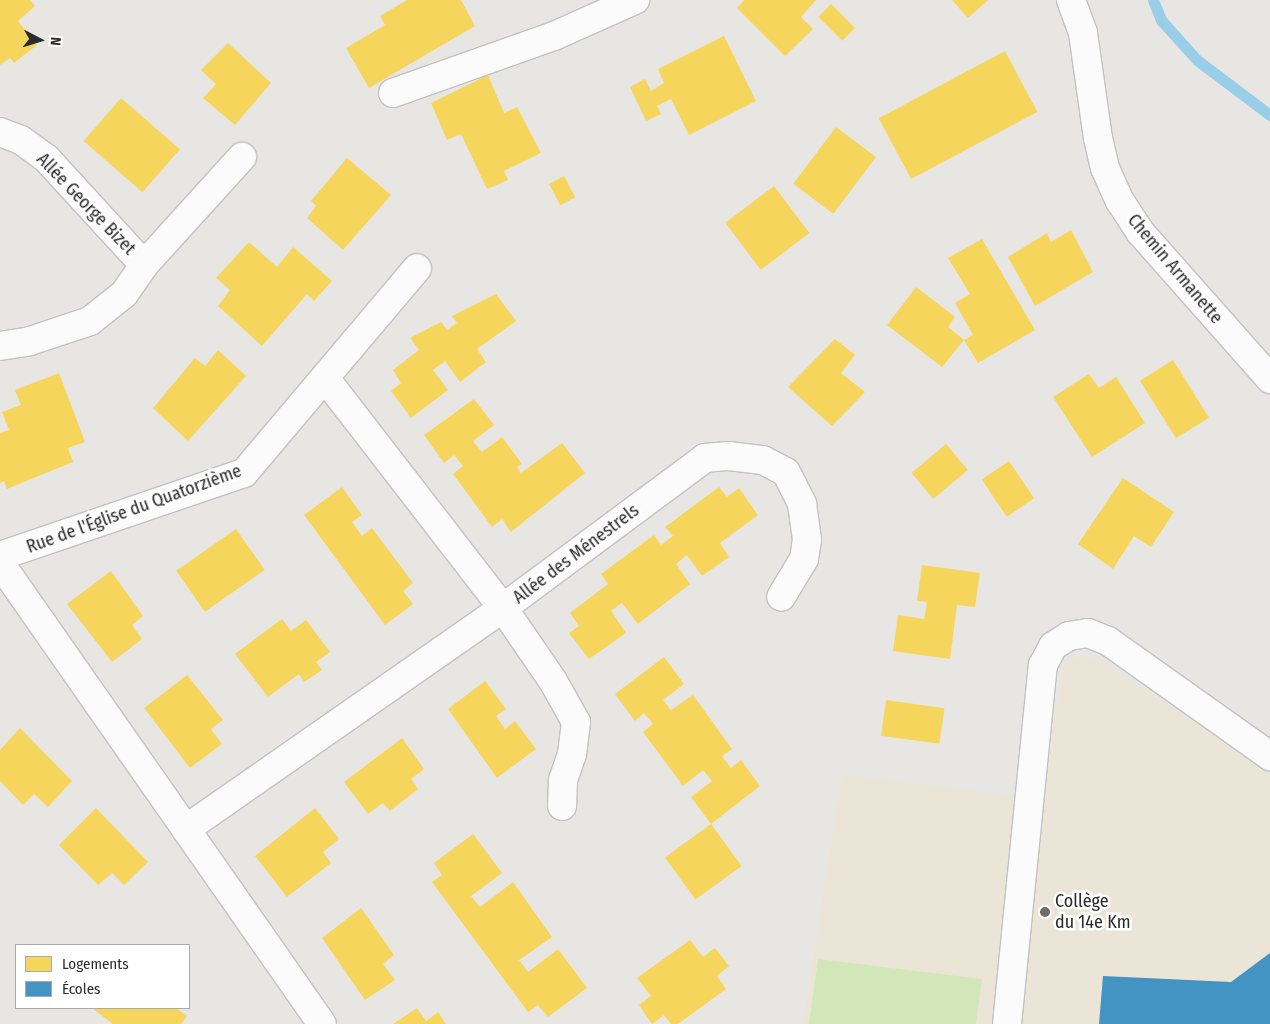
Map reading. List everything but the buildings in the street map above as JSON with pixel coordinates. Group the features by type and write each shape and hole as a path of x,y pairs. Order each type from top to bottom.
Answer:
{"street":[{"path":"393,93 554,36 635,0"},
{"name":"Chemin Armanette","path":"1071,0 1083,33 1098,138 1105,168 1120,201 1141,233 1270,379"},
{"name":"Allée George Bizet","path":"0,132 20,140 46,158 144,265"},
{"path":"0,346 30,341 90,321 124,294 144,265 242,157"},
{"name":"Rue de l'Église du Quatorzième","path":"0,556 244,473 416,268"},
{"name":"Allée des Ménestrels","path":"325,378 504,608 704,458 729,456 762,460 786,472 802,504 807,540 804,559 780,597"},
{"path":"0,563 322,1024"},
{"path":"186,829 504,608 553,681 576,722 572,754 563,780 562,806"},
{"path":"1007,1024 1043,665 1053,646 1069,636 1088,632 1108,641 1270,756"}],"shaded area":[{"name":"Collège du 14e Km","path":"1082,655 1106,664 1256,762 1270,776 1270,1024 803,1024 842,775 1044,799 1063,665"}],"green space":[{"path":"818,959 982,979 976,1024 809,1024"}],"waterway":[{"path":"1153,0 1161,20 1197,60 1270,115"}],"place":[{"name":"Collège du 14e Km","path":"1045,912"}]}
